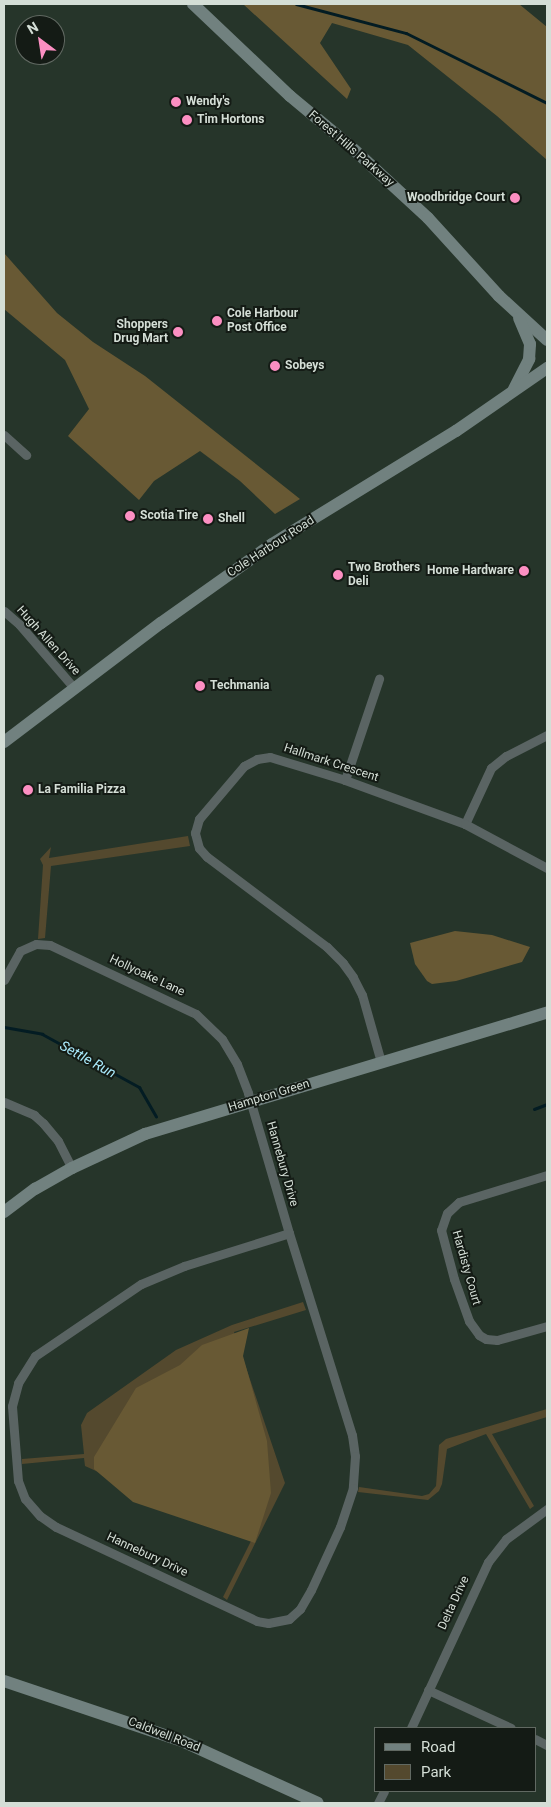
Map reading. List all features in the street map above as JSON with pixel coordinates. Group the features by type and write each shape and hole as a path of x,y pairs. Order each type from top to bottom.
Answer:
{"main road":[{"name":"Forest Hills Parkway","path":"193,4 297,102 350,146 428,218 517,313 547,340"},
{"path":"512,392 529,359 530,344 517,313"},
{"name":"Cole Harbour Road","path":"4,742 161,623 272,544 456,431 547,368"},
{"name":"Hampton Green","path":"4,1212 35,1189 72,1168 145,1134 547,1013"},
{"name":"Caldwell Road","path":"4,1681 182,1741 318,1803"}],"street":[{"path":"4,434 26,455"},
{"name":"Hugh Allen Drive","path":"4,610 19,624 74,688"},
{"path":"345,780 379,679"},
{"path":"465,824 491,768 501,759 547,735"},
{"name":"Hallmark Crescent","path":"381,1062 362,995 346,967 322,943 207,857 200,848 195,833 201,817 244,766 257,759 273,758 345,780 465,824 547,868"},
{"name":"Hollyoake Lane","path":"4,980 20,951 32,945 45,944 180,1005 206,1022 222,1038 238,1064 251,1102"},
{"path":"4,1102 34,1115 43,1123 58,1141 72,1168"},
{"name":"Hannebury Drive","path":"251,1102 289,1233 352,1435 355,1474 353,1488 340,1527 311,1590 300,1609 289,1619 279,1623 268,1623 257,1622 56,1527 40,1516 28,1505 18,1481 12,1406 18,1383 35,1356 141,1284 184,1266 289,1233"},
{"name":"Hardisty Court","path":"547,1175 459,1202 448,1213 442,1230 463,1304 471,1326 479,1335 486,1339 497,1340 547,1326"},
{"name":"Delta Drive","path":"411,1727 488,1562 506,1539 546,1512"},
{"path":"428,1690 509,1727"}],"green space":[{"path":"188,836 190,846 51,866 45,938 38,939 43,865 40,859 51,847 49,858"},
{"path":"303,1302 306,1310 234,1332 285,1483 227,1600 223,1597 251,1541 85,1466 84,1458 22,1464 22,1459 84,1454 81,1425 87,1413 176,1350 232,1325"},
{"path":"547,1409 547,1417 492,1434 534,1506 530,1509 486,1434 447,1449 442,1484 439,1491 428,1500 358,1492 359,1487 422,1496 429,1494 436,1486 439,1445 446,1439"}],"shaded area":[{"path":"243,4 519,4 547,27 547,160 497,116 408,45 332,23 320,43 351,89 347,99"},
{"path":"4,253 57,313 93,342 145,376 300,499 275,514 240,481 200,451 154,481 139,500 68,436 89,409 65,360 4,309"},
{"path":"455,931 492,935 530,947 522,962 456,981 432,984 427,981 415,964 410,943"},
{"path":"249,1328 243,1356 267,1441 271,1493 255,1543 133,1502 94,1469 94,1457 136,1388 180,1365 202,1345"}],"waterway":[{"path":"296,4 406,33 547,103"},
{"name":"Settle Run","path":"4,1027 42,1034 139,1087 156,1116"},
{"name":"Settle Run","path":"534,1109 547,1104"}],"place":[{"name":"Wendy's","path":"176,102"},
{"name":"Tim Hortons","path":"187,120"},
{"name":"Woodbridge Court","path":"515,198"},
{"name":"Cole Harbour Post Office","path":"217,321"},
{"name":"Shoppers Drug Mart","path":"178,332"},
{"name":"Sobeys","path":"275,366"},
{"name":"Scotia Tire","path":"130,516"},
{"name":"Shell","path":"208,519"},
{"name":"Home Hardware","path":"524,571"},
{"name":"Two Brothers Deli","path":"338,575"},
{"name":"Techmania","path":"200,686"},
{"name":"La Familia Pizza","path":"28,790"}]}
